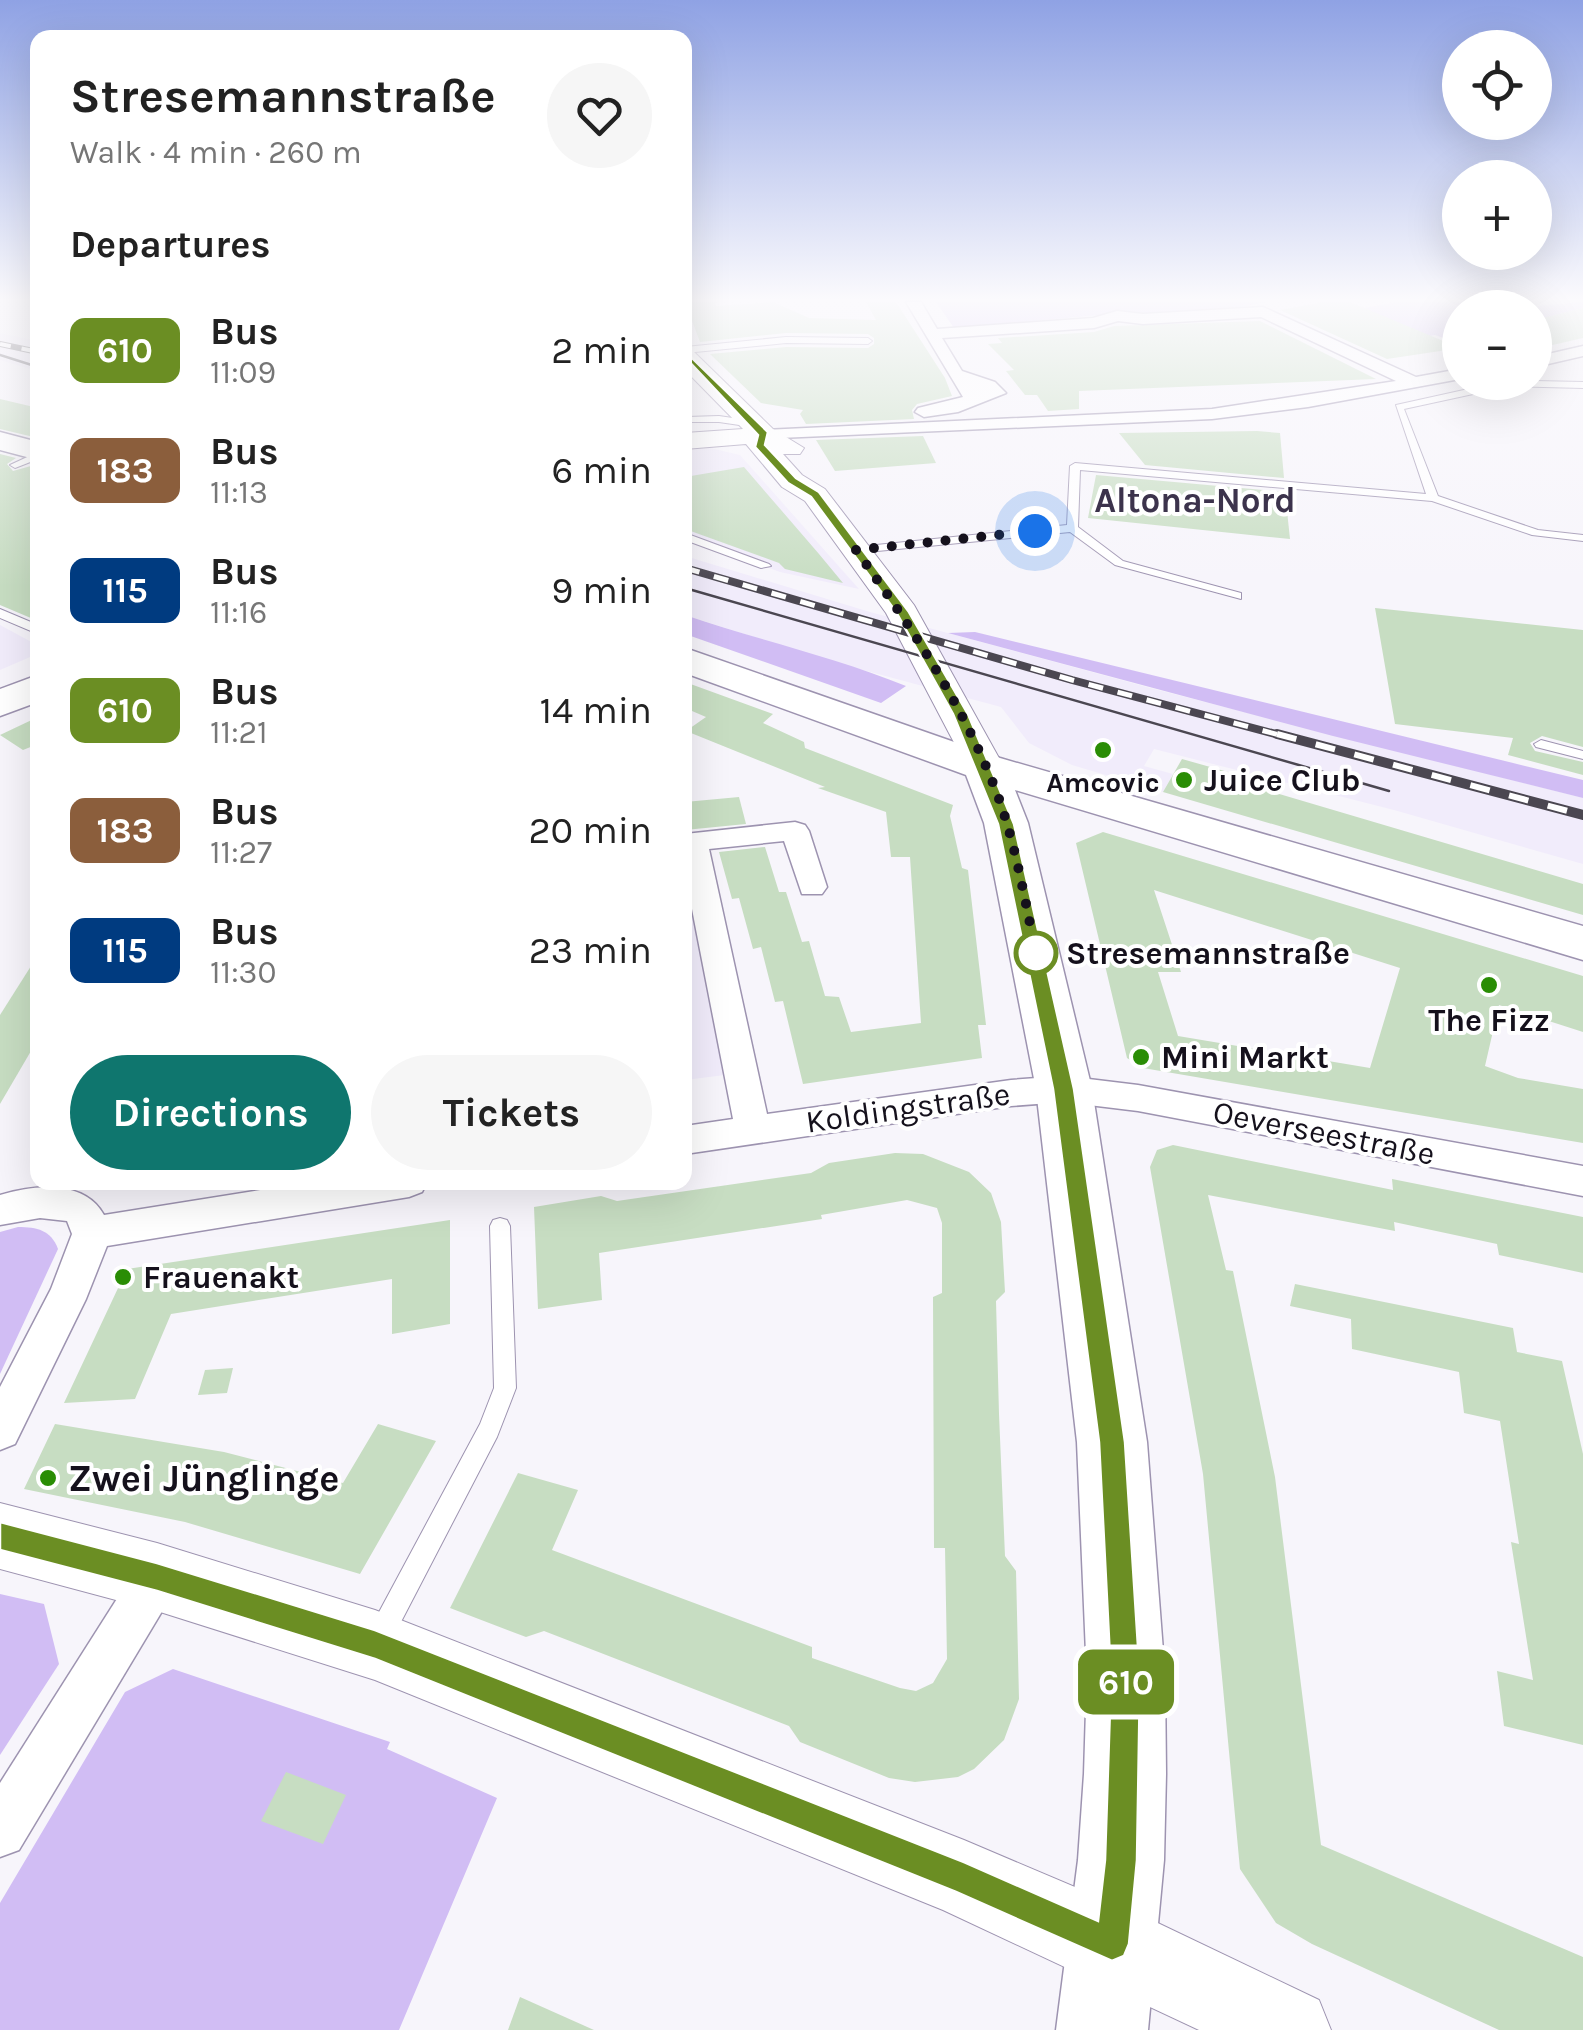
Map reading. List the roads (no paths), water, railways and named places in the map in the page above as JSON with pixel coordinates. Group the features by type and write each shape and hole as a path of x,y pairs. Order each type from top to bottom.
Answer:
{"main road":[{"path":"692,419 701,408 703,397"},
{"path":"724,397 747,419 759,445 792,481 815,495 926,651 985,766 1006,824 1064,1089 1112,1442 1121,1590 1125,1774 1102,2030"},
{"path":"692,427 747,419"},
{"path":"692,427 747,419"},
{"path":"692,662 985,766 1583,943"},
{"path":"0,704 30,691"},
{"path":"0,1536 157,1577 375,1645 964,1878 1289,2030"}],"street":[{"path":"796,414 932,411 975,397"},
{"path":"747,419 1212,414 1329,397"},
{"path":"692,843 795,831 812,887"},
{"path":"692,857 752,1130"},
{"name":"Koldingstraße","path":"692,1139 998,1094 1064,1089"},
{"name":"Oeverseestraße","path":"1064,1089 1138,1098 1583,1181"},
{"path":"91,1233 359,1190"},
{"path":"0,1210 55,1192 85,1218 91,1233 82,1263 0,1430"},
{"path":"0,1831 157,1577"}],"lane":[{"path":"1432,498 1399,407 1449,397"},
{"path":"1072,528 1075,466 1432,498 1536,533 1583,538"},
{"path":"856,550 1072,528 1120,563 1237,596"},
{"path":"692,539 765,566"},
{"path":"0,613 30,629"},
{"path":"1540,744 1583,755"},
{"path":"375,1645 489,1430 505,1388 500,1226"}],"tram line":[{"path":"692,590 1389,791"}],"railway":[{"path":"692,570 1072,680 1287,737"},
{"path":"1277,734 1583,815"}],"place":[{"name":"Amcovic","path":"1103,750"},
{"name":"Juice Club","path":"1184,780"},
{"name":"Stresemannstraße","path":"1036,953"},
{"name":"The Fizz","path":"1489,985"},
{"name":"Mini Markt","path":"1141,1057"},
{"name":"Frauenakt","path":"123,1277"},
{"name":"Zwei Jünglinge","path":"48,1478"}],"district":[{"name":"Altona-Nord","path":"1195,500"}]}
